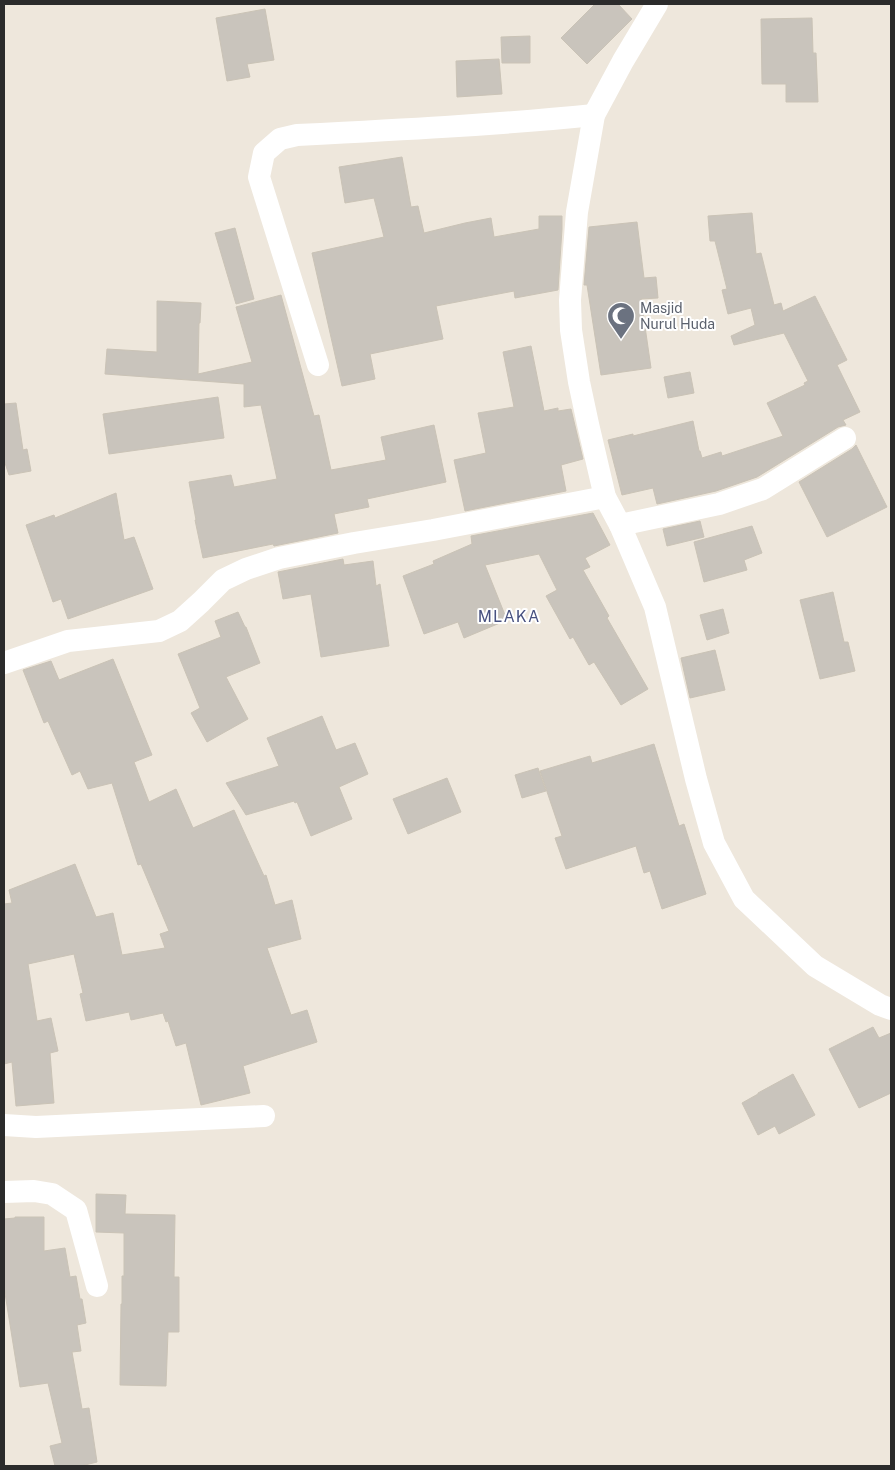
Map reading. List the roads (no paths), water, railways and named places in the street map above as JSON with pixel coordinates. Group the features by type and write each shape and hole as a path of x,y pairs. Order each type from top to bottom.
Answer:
{"street":[{"path":"657,4 594,115 577,212 570,300 571,330 579,382 605,497 620,525 655,607 696,780 714,843 744,900 815,966 880,1005 891,1009"},
{"path":"318,365 259,177 264,153 280,139 297,135 500,124 594,115"},
{"path":"620,525 719,504 763,489 845,438"},
{"path":"4,663 68,641 159,631 180,621 223,580 246,569 279,558 605,497"},
{"path":"4,1125 36,1127 264,1116"},
{"path":"4,1192 34,1191 52,1194 76,1210 97,1286"}],"place":[{"name":"Masjid Nurul Huda","path":"621,340"}],"district":[{"name":"MLAKA","path":"509,616"}]}
